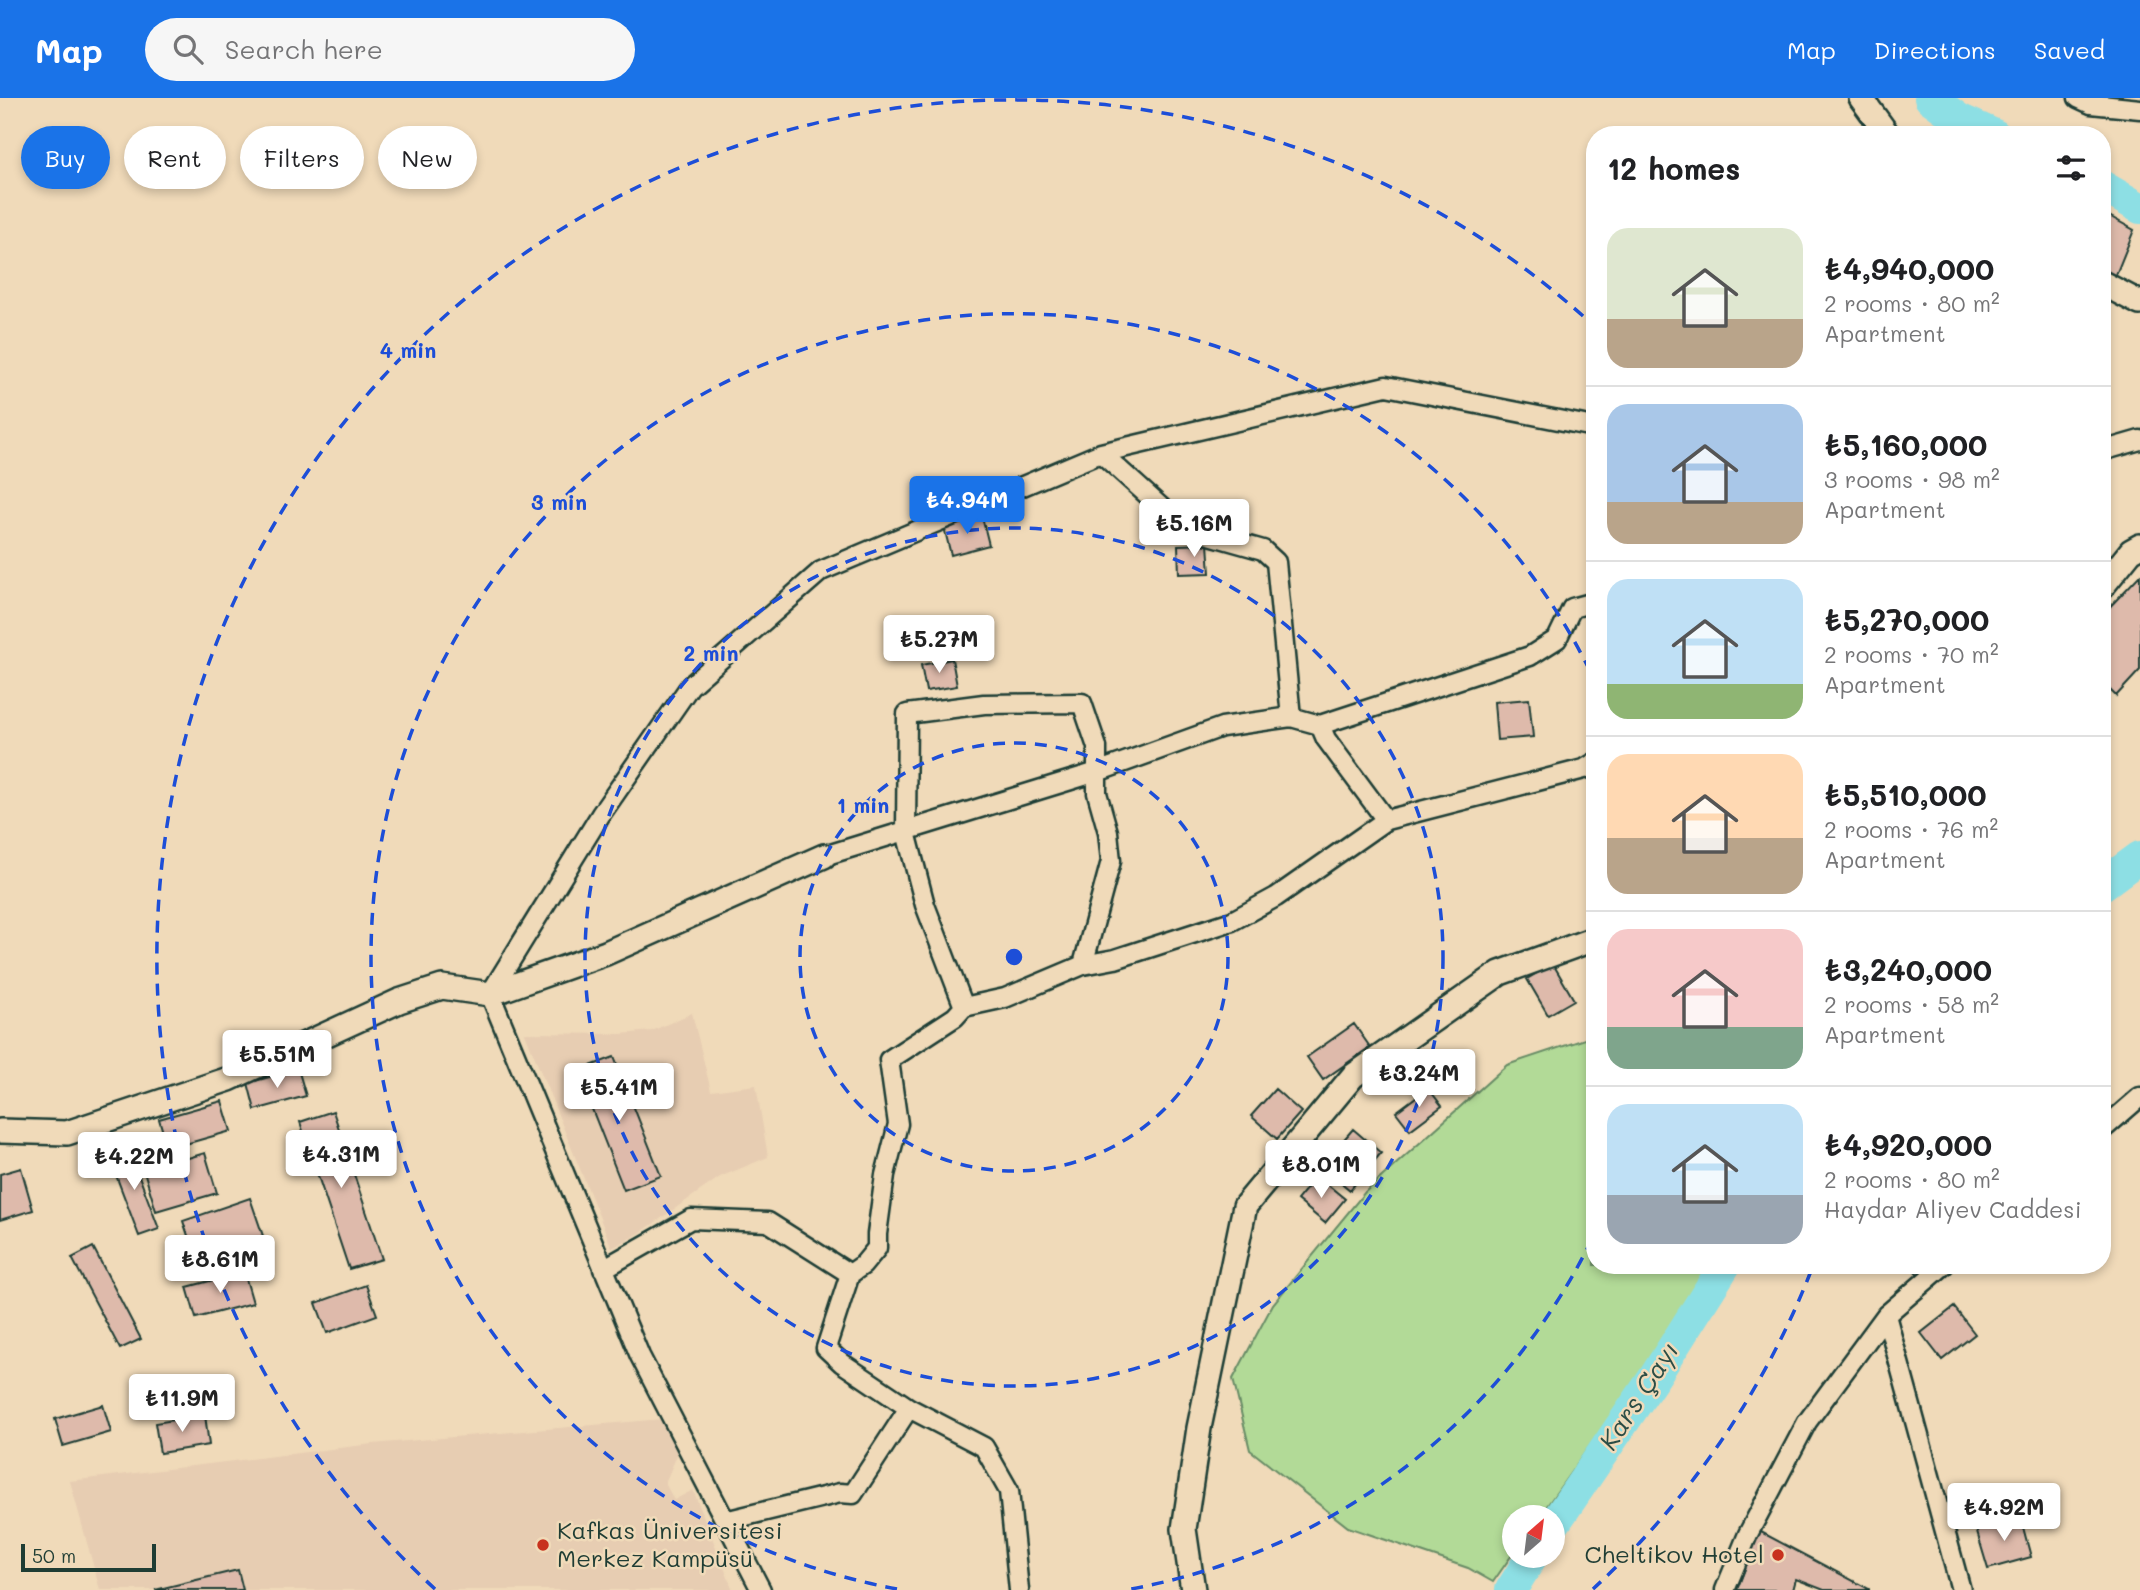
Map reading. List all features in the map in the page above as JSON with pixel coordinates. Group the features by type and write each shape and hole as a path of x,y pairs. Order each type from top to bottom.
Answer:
{"street":[{"path":"1861,98 1881,126"},
{"path":"2078,98 2091,104 2140,109"},
{"path":"2111,288 2140,303"},
{"path":"490,995 601,814 690,685 821,571 1101,453 1386,386 1586,426"},
{"path":"2111,448 2140,440"},
{"path":"1101,453 1173,519 1199,532 1263,550 1276,562 1291,717"},
{"path":"2111,576 2131,551 2140,547"},
{"path":"0,1131 67,1133 229,1079 399,1001 442,987 490,995 606,953 824,856 1097,772 1222,727 1291,717 1320,725 1530,656 1557,639 1572,608 1586,604"},
{"path":"964,1007 925,905 906,832 907,714 984,704 1082,703 1097,747 1097,793 1108,832 1111,861 1083,965"},
{"path":"1320,725 1326,739 1386,820"},
{"path":"1019,1590 1009,1491 984,1447 909,1408 842,1363 826,1348 850,1274 863,1265 877,1248 886,1175 898,1124 889,1060 955,1017 964,1007 1005,998 1083,965 1115,959 1232,921 1276,897 1386,820 1586,768"},
{"path":"1193,1590 1184,1529 1199,1428 1245,1206 1353,1076 1500,973 1586,942"},
{"path":"490,995 640,1356 761,1590"},
{"path":"2111,1122 2140,1097"},
{"path":"603,1269 691,1219 768,1222 850,1274"},
{"path":"1725,1590 1748,1534 1807,1422 1886,1315 1934,1274"},
{"path":"1886,1315 1961,1590"},
{"path":"725,1521 840,1493 853,1494 909,1408"}],"shaded area":[{"path":"692,1013 711,1091 756,1085 768,1157 720,1177 640,1233 612,1248 525,1033 621,1034 652,1031"},
{"path":"663,1419 678,1453 665,1483 674,1500 693,1490 733,1590 100,1590 70,1481 372,1444"}],"green space":[{"path":"1586,1039 1586,1274 1704,1274 1657,1351 1548,1505 1502,1505 1503,1568 1493,1582 1468,1568 1348,1527 1250,1450 1233,1379 1273,1304 1365,1192 1507,1065"}],"building":[{"path":"2111,217 2134,230 2113,282 2111,281"},
{"path":"982,517 989,545 951,555 944,527"},
{"path":"1208,544 1210,573 1179,574 1178,545"},
{"path":"2140,575 2140,670 2116,696 2111,691 2111,606"},
{"path":"952,659 957,686 926,691 921,665"},
{"path":"1529,699 1533,737 1497,740 1494,702"},
{"path":"1553,964 1574,1000 1548,1015 1527,979"},
{"path":"1354,1024 1370,1047 1323,1080 1307,1057"},
{"path":"614,1057 661,1176 624,1190 577,1071"},
{"path":"298,1069 306,1096 255,1110 248,1083"},
{"path":"1428,1088 1442,1106 1410,1130 1396,1112"},
{"path":"1275,1089 1301,1112 1277,1139 1251,1116"},
{"path":"222,1101 231,1131 168,1149 159,1119"},
{"path":"333,1111 382,1259 349,1269 300,1122"},
{"path":"1353,1129 1381,1153 1350,1190 1321,1166"},
{"path":"128,1147 159,1229 139,1236 108,1154"},
{"path":"205,1153 217,1193 156,1211 144,1171"},
{"path":"21,1168 33,1210 0,1220 0,1174"},
{"path":"1317,1176 1345,1199 1325,1223 1297,1200"},
{"path":"250,1198 263,1236 196,1259 183,1221"},
{"path":"93,1247 141,1339 120,1349 72,1258"},
{"path":"244,1272 253,1303 196,1318 187,1287"},
{"path":"366,1285 377,1315 327,1333 316,1303"},
{"path":"1954,1307 1975,1334 1942,1360 1921,1333"},
{"path":"103,1405 111,1432 63,1446 55,1419"},
{"path":"205,1415 209,1445 160,1453 155,1423"},
{"path":"2020,1516 2031,1557 1988,1569 1976,1529"},
{"name":"Cheltikov Hotel","path":"1759,1531 1869,1590 1824,1590 1796,1579 1793,1590 1737,1590"},
{"path":"238,1570 243,1590 155,1590"}],"waterway":[{"name":"Kars Çayı","path":"1930,98 1959,119 1975,126"},
{"name":"Kars Çayı","path":"2111,191 2140,208"},
{"name":"Kars Çayı","path":"2111,878 2140,857"},
{"name":"Kars Çayı","path":"1565,1508 1655,1376 1719,1274"},
{"name":"Kars Çayı","path":"1511,1590 1525,1568"}],"place":[{"name":"Kafkas Üniversitesi Merkez Kampüsü","path":"543,1545"},
{"name":"Cheltikov Hotel","path":"1778,1555"}]}
